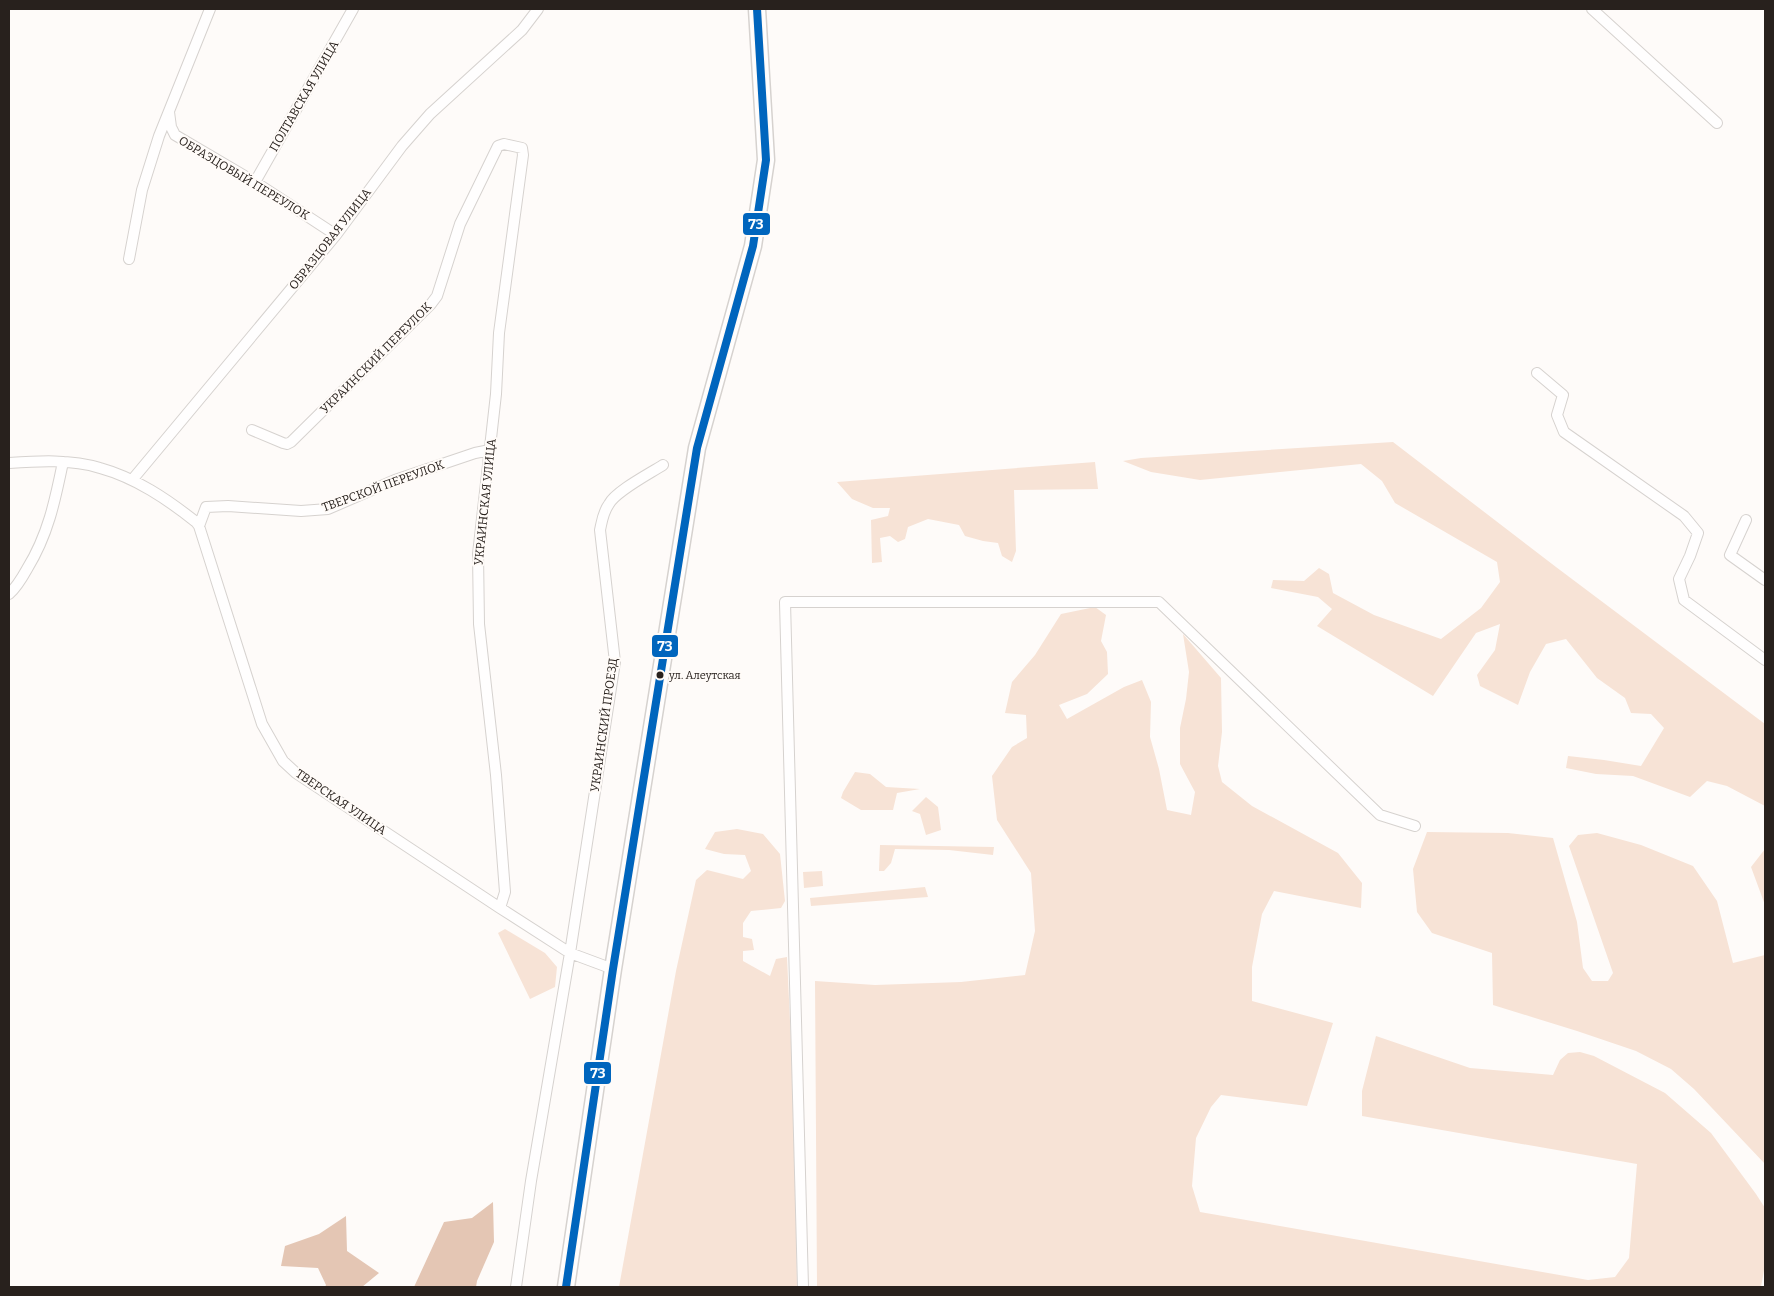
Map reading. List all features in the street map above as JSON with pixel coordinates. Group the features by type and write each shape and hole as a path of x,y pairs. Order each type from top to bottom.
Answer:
{"main road":[{"path":"566,1287 613,969 697,448 753,246 766,160 757,9"}],"street":[{"path":"129,259 142,190 168,110 210,9"},
{"name":"ПОЛТАВСКАЯ УЛИЦА","path":"255,182 354,9"},
{"name":"ОБРАЗЦОВАЯ УЛИЦА","path":"132,480 336,235 402,146 430,114 522,30 538,9"},
{"path":"1592,9 1717,123"},
{"name":"ОБРАЗЦОВЫЙ ПЕРЕУЛОК","path":"168,110 175,135 255,182 336,235"},
{"name":"УКРАИНСКИЙ ПЕРЕУЛОК","path":"252,430 282,443 287,444 291,442 432,304 437,296 460,224 498,146 504,144 520,147 522,148 523,155"},
{"name":"УКРАИНСКАЯ УЛИЦА","path":"500,908 504,892 496,775 479,624 478,554 496,394 499,333 523,155"},
{"path":"1536,373 1563,395 1557,415 1564,432 1684,516 1698,533 1679,579 1684,600 1765,660"},
{"name":"ТВЕРСКОЙ ПЕРЕУЛОК","path":"199,526 206,507 328,509 396,480 475,453 490,450"},
{"path":"9,594 18,584 40,546 54,506 63,462"},
{"path":"9,463 63,462 99,467 132,480 167,499 199,526"},
{"name":"УКРАИНСКИЙ ПРОЕЗД","path":"516,1287 531,1181 570,953 615,662 600,530 603,515 609,502 663,465"},
{"path":"1746,520 1730,555 1765,580"},
{"name":"ТВЕРСКАЯ УЛИЦА","path":"199,526 262,724 283,761 296,773 570,953 613,969"},
{"path":"803,1287 785,602 1159,602 1380,815 1415,826"}],"shaded area":[{"path":"1393,442 1765,724 1765,806 1727,786 1707,781 1690,797 1633,776 1596,774 1566,768 1568,756 1641,766 1664,728 1651,714 1631,713 1625,698 1597,678 1566,639 1546,644 1530,672 1518,705 1480,686 1477,675 1495,650 1500,624 1476,633 1433,696 1317,626 1332,609 1318,597 1271,588 1273,580 1304,581 1319,568 1329,574 1333,593 1374,615 1441,639 1481,608 1500,582 1497,562 1395,503 1382,481 1361,464 1200,480 1151,472 1123,461 1141,458"},
{"path":"1095,462 1098,489 1014,490 1016,551 1012,562 1002,556 998,543 965,536 959,525 928,519 908,527 905,539 898,542 890,536 880,538 882,562 872,563 871,520 888,516 890,508 873,508 852,499 837,482"},
{"path":"1095,607 1106,615 1101,641 1107,652 1108,674 1087,694 1059,705 1067,719 1124,687 1142,680 1151,702 1150,737 1159,769 1167,810 1191,815 1195,792 1180,764 1180,728 1189,672 1183,634 1221,678 1222,732 1218,766 1222,782 1252,806 1338,853 1362,883 1361,908 1274,891 1262,914 1252,967 1252,1001 1333,1023 1307,1106 1221,1095 1211,1107 1196,1138 1192,1186 1200,1212 1588,1280 1615,1277 1629,1258 1637,1164 1362,1116 1362,1091 1376,1036 1470,1068 1553,1075 1560,1060 1568,1053 1580,1052 1594,1056 1665,1093 1711,1133 1765,1208 1765,1265 1761,1287 817,1287 815,981 875,985 961,982 1025,975 1035,931 1031,873 997,820 992,776 1012,747 1027,738 1026,715 1005,713 1012,682 1035,655 1061,614"},
{"path":"855,772 870,774 886,787 920,789 897,793 893,810 861,810 841,798"},
{"path":"926,797 938,807 941,830 926,835 920,814 912,811"},
{"path":"737,829 763,834 780,854 785,901 781,908 751,911 743,923 743,937 752,939 754,950 743,951 743,961 770,976 776,959 787,957 795,1128 797,1287 619,1287 676,971 696,880 707,870 743,879 751,871 745,855 724,854 705,849 715,832"},
{"path":"1427,832 1508,833 1553,838 1577,922 1583,968 1592,981 1608,981 1613,973 1569,846 1578,835 1597,833 1641,845 1693,866 1717,901 1733,963 1765,955 1765,1164 1694,1089 1671,1069 1636,1051 1493,1005 1492,953 1432,933 1417,912 1413,869"},
{"path":"880,845 994,847 993,855 949,850 895,849 891,863 884,871 879,871"},
{"path":"1765,849 1765,905 1751,867"},
{"path":"822,871 823,886 804,888 803,872"},
{"path":"925,887 928,897 811,906 810,898"},
{"path":"505,929 545,953 557,967 555,987 530,999 498,933"},
{"path":"493,1202 494,1242 476,1287 414,1287 444,1222 472,1218"},
{"path":"346,1216 347,1251 379,1273 362,1287 325,1287 326,1285 318,1268 281,1266 285,1246 319,1234"}],"transit line":[{"name":"73","path":"566,1287 613,969 697,448 753,246 766,160 757,9"}],"place":[{"name":"ул. Алеутская","path":"660,675"}]}
